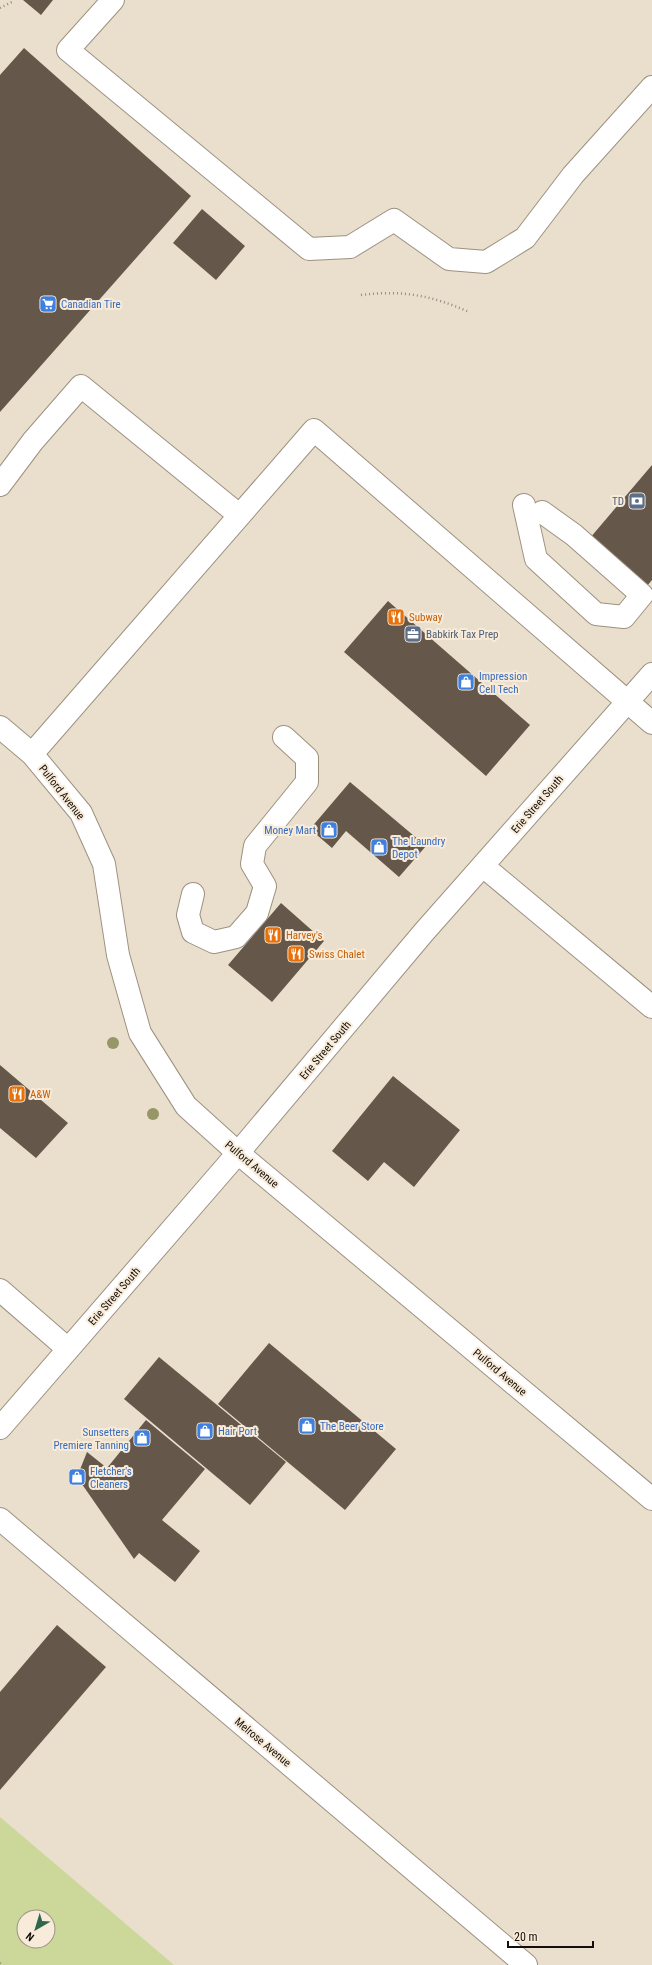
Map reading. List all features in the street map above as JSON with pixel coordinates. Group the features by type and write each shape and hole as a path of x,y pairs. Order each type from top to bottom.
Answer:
{"street":[{"path":"113,0 68,50 309,249 350,247 394,220 449,259 486,262 524,238 573,175 652,87"},
{"path":"0,485 33,440 81,386 239,515"},
{"path":"32,754 314,430 652,724"},
{"path":"533,508 574,535 642,595 624,617 596,614 536,559 533,508"},
{"name":"Erie Street South","path":"0,1428 238,1153 424,932 652,674"},
{"name":"Pulford Avenue","path":"0,727 32,754 81,813 104,864 118,955 140,1033 186,1106 238,1153 652,1500"},
{"path":"194,894 188,915 193,932 214,942 236,937 257,913 266,886 252,864 255,846 307,782 307,758 284,737"},
{"path":"482,866 652,1007"},
{"path":"0,1290 68,1349"},
{"name":"Melrose Avenue","path":"0,1519 526,1965"}],"path":[{"path":"0,8 12,2"},
{"path":"361,295 384,292 414,293 446,301 469,312"},
{"path":"0,1962 3,1965"}],"green space":[{"path":"0,1817 174,1965 0,1965"}],"building":[{"path":"23,0 53,0 41,15"},
{"name":"Canadian Tire","path":"24,48 191,196 0,412 0,75"},
{"path":"202,209 245,246 216,280 173,243"},
{"name":"TD","path":"652,465 652,580 647,586 590,538"},
{"path":"388,601 530,725 486,776 344,652"},
{"path":"350,782 426,846 399,877 346,831 332,848 310,829"},
{"path":"281,903 324,941 272,1002 228,965"},
{"name":"A&W","path":"0,1065 68,1123 36,1158 0,1128"},
{"path":"393,1076 460,1130 414,1187 384,1162 368,1181 332,1151"},
{"name":"The Beer Store","path":"269,1343 396,1449 345,1510 218,1404"},
{"name":"Hair Port","path":"159,1357 286,1462 250,1505 124,1399"},
{"path":"146,1420 205,1469 162,1520 200,1551 175,1582 139,1553 134,1559 77,1477 87,1452 107,1468"},
{"path":"57,1625 106,1667 0,1790 0,1692"}],"place":[{"name":"Canadian Tire","path":"48,304"},
{"name":"TD","path":"637,501"},
{"name":"Subway","path":"396,617"},
{"name":"Babkirk Tax Prep","path":"413,634"},
{"name":"Impression Cell Tech","path":"466,682"},
{"name":"Money Mart","path":"329,830"},
{"name":"The Laundry Depot","path":"379,847"},
{"name":"Harvey's","path":"273,935"},
{"name":"Swiss Chalet","path":"296,954"},
{"name":"A&W","path":"17,1094"},
{"name":"The Beer Store","path":"307,1426"},
{"name":"Hair Port","path":"205,1431"},
{"name":"Sunsetters Premiere Tanning","path":"142,1438"},
{"name":"Fletcher's Cleaners","path":"77,1477"}]}
